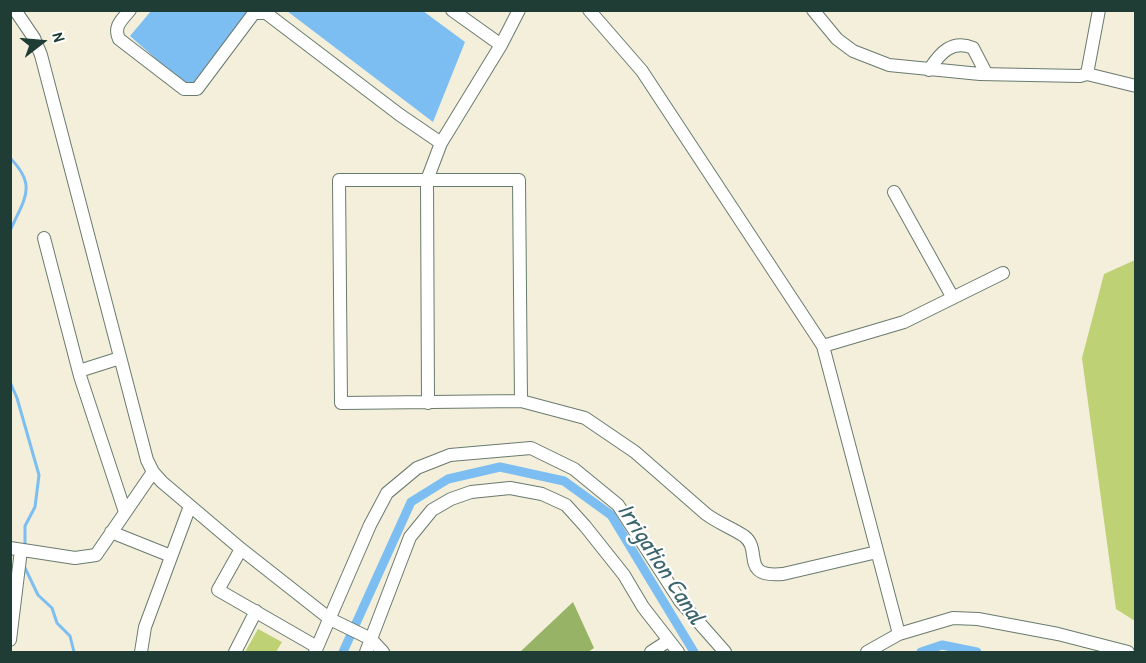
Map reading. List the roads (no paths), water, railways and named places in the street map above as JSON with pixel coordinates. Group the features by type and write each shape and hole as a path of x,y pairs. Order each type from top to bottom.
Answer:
{"street":[{"path":"15,10 34,38 41,55 147,460 153,472 242,549 330,618 371,639 383,652"},
{"path":"130,10 117,26 116,32 119,39 184,89 197,89 255,13 260,11 266,13 400,115 441,143"},
{"path":"452,10 501,45"},
{"path":"428,403 427,180 441,143 501,45 519,10"},
{"path":"589,10 642,71 823,346 899,634"},
{"path":"813,10 837,39 853,51 889,65 986,73 1080,76 1088,74 1136,86"},
{"path":"1088,74 1100,10"},
{"path":"929,70 940,54 952,46 959,45 973,48 986,73"},
{"path":"521,401 519,180 339,180 341,403 521,401 585,418 635,452 706,514 746,538 754,563 761,573 783,574 877,552"},
{"path":"894,192 953,298"},
{"path":"44,238 79,371 125,512"},
{"path":"823,346 904,322 1003,273"},
{"path":"79,371 120,358"},
{"path":"242,549 218,590 256,611 316,650 370,525 387,493 417,468 450,455 531,448 574,469 618,504 680,601 725,652"},
{"path":"10,640 21,550 75,558 96,555 153,472"},
{"path":"366,652 410,537 432,510 451,499 471,492 510,488 542,494 566,505 618,568 643,607 678,652"},
{"path":"141,652 145,627 190,506"},
{"path":"111,532 171,556"},
{"path":"235,652 256,611"},
{"path":"867,652 899,634 953,618 1058,634 1128,652"},
{"path":"651,652 668,641"}],"water":[{"path":"151,11 249,11 189,88 130,36"},
{"path":"287,11 423,11 465,42 433,122"}],"waterway":[{"path":"10,158 19,168 26,185 24,201 10,231"},
{"path":"10,382 17,398 39,475 35,507 25,526 25,547"},
{"name":"Irrigation Canal","path":"343,652 411,502 448,479 500,467 564,481 611,515 694,652"},
{"path":"25,568 38,595 52,608 57,623 70,636 74,652"},
{"name":"Irrigation Canal","path":"921,652 942,645 977,652"}]}
